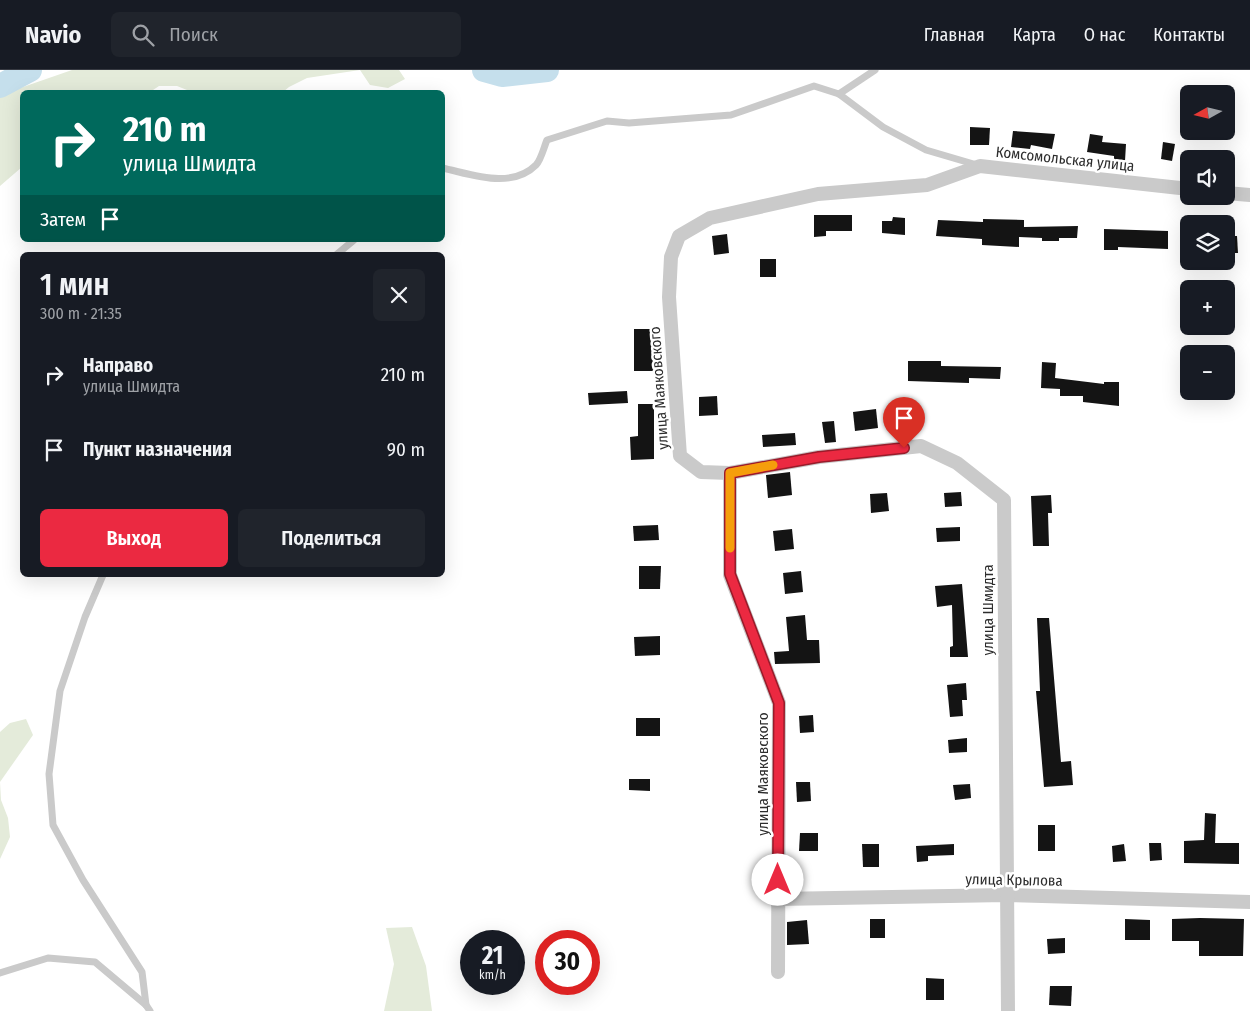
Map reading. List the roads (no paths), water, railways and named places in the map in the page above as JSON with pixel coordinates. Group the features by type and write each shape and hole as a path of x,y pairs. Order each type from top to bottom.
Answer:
{"street":[{"name":"Комсомольская улица","path":"679,236 710,218 818,194 927,185 980,166 1180,188"},
{"path":"1235,194 1250,195"},
{"name":"улица Маяковского","path":"679,236 671,257 669,297 680,456 701,472 730,473 730,574 779,703 778,972"},
{"name":"улица Шмидта","path":"730,473 819,457 921,446 957,463 1004,500 1008,1011"},
{"name":"улица Крылова","path":"778,899 1006,895 1250,902"}],"lane":[{"path":"839,94 875,70"},
{"path":"445,169 500,180 519,175 537,165 547,140 607,121 629,123 731,115 814,86 839,94 883,127 926,150 980,166"},
{"path":"340,252 352,242"},
{"path":"101,577 85,617 60,691 49,774 53,825 83,880 142,972 148,1008"},
{"path":"0,973 48,958 94,962 148,1008"}],"waterway":[{"path":"0,86 30,70"},
{"path":"484,70 502,75 547,70"}]}
